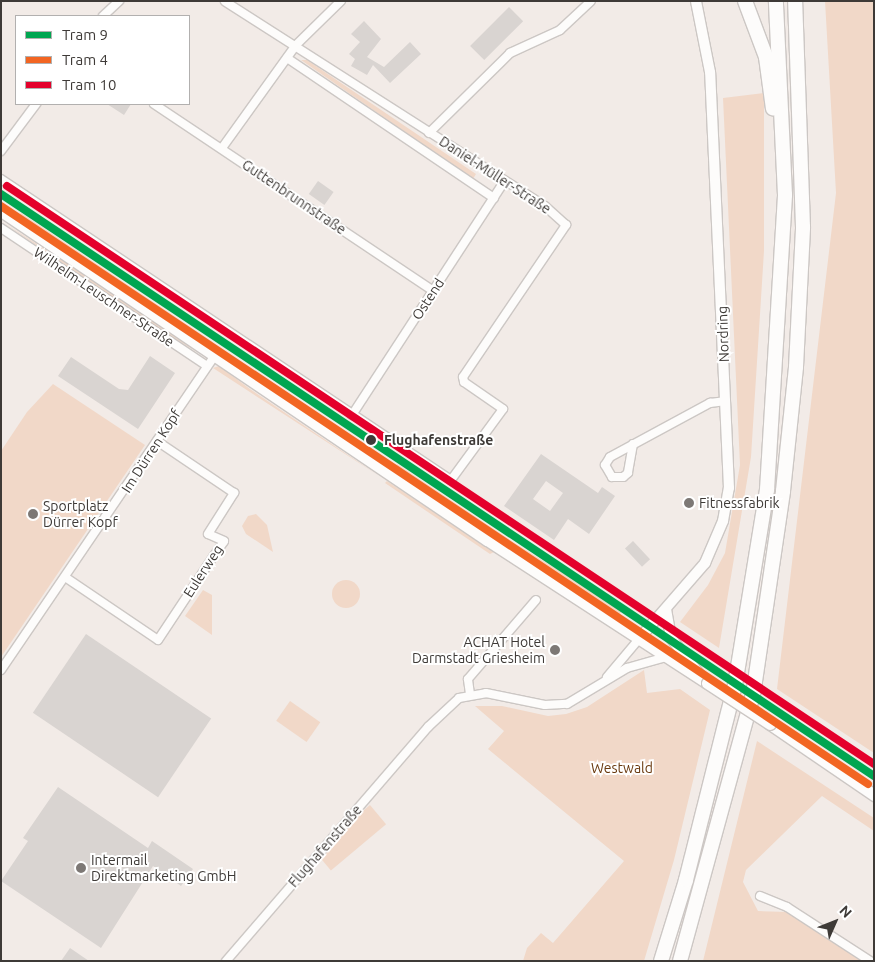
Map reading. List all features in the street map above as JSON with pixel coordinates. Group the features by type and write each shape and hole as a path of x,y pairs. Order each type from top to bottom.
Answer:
{"highway":[{"path":"746,1 766,57 785,195"},
{"path":"661,961 686,880 738,666 766,490 780,321 785,195 776,1"},
{"path":"680,961 753,695 783,491 797,357 803,227 795,1"}],"main road":[{"name":"Nordring","path":"639,639 705,563 723,521 730,472 710,72 696,1"},
{"name":"Wilhelm-Leuschner-Straße","path":"1,211 874,795"},
{"path":"666,609 671,638 708,683"}],"street":[{"path":"104,15 119,1"},
{"name":"Daniel-Müller-Straße","path":"225,1 296,45 504,182 545,206 566,225 463,377 464,382 503,409 451,480 352,414"},
{"path":"222,148 296,45 341,1"},
{"path":"429,133 510,53 560,30 591,1"},
{"name":"Daniel-Müller-Straße","path":"286,58 494,198"},
{"path":"1,151 35,105"},
{"name":"Guttenbrunnstraße","path":"156,105 433,291"},
{"path":"1,179 352,414"},
{"name":"Ostend","path":"352,414 504,182"},
{"name":"Wilhelm-Leuschner-Straße","path":"1,228 207,366"},
{"name":"Im Dürren Kopf","path":"1,670 215,354"},
{"path":"633,444 628,473 623,477 612,477 606,469 606,460 633,444 710,403 726,401"},
{"name":"Eulerweg","path":"65,577 158,640 224,541 208,534 234,493 157,442"},
{"path":"536,600 468,679 470,694 493,694 552,706 574,702 635,665 666,657"},
{"path":"601,684 639,639"},
{"name":"Flughafenstraße","path":"226,961 439,714 470,694"},
{"path":"760,896 787,907 870,961"}],"green space":[{"path":"825,1 874,1 874,753 777,689 836,193"},
{"path":"301,60 307,60 476,174 473,179"},
{"path":"764,93 764,251 751,457 719,648 680,622 708,585 725,553 740,465 723,98"},
{"path":"20,214 214,343 192,334 37,229"},
{"path":"1,221 150,317 197,352 167,334"},
{"path":"219,366 250,389 379,476 213,368"},
{"path":"272,383 390,462 388,465 288,398"},
{"path":"53,384 145,445 1,657 1,451 27,412"},
{"path":"397,464 516,544 623,610 619,615 543,569 394,469"},
{"path":"387,481 494,552 490,554 385,483"},
{"path":"256,514 267,525 273,552 246,534 242,526 248,516"},
{"path":"346,580 356,584 360,594 356,604 346,608 336,604 332,594 336,584"},
{"path":"203,590 212,595 212,635 185,616"},
{"name":"Westwald","path":"644,670 647,693 680,689 710,710 674,860 644,961 523,961 527,948 541,933 553,943 624,861 488,749 504,731 475,706 502,706 548,716 566,714 587,707"},
{"path":"290,701 320,722 307,742 276,721"},
{"path":"757,741 874,818 874,831 822,796 746,870 743,882 758,911 788,912 861,961 703,961"},
{"path":"370,805 386,824 331,870 315,851"}],"building":[{"path":"509,7 523,21 484,60 470,46"},
{"path":"364,21 381,39 367,57 384,67 410,42 421,54 390,83 373,65 367,75 351,66 355,59 349,54 360,42 351,34"},
{"path":"109,105 130,105 124,115"},
{"path":"318,181 334,192 324,205 309,194"},
{"path":"150,356 175,373 138,429 58,376 71,357 119,389 128,390"},
{"path":"541,454 598,493 602,487 615,496 589,534 568,519 554,540 504,506","holes":["546,481 563,493 550,511 533,499"]},
{"path":"633,541 650,559 642,567 625,549"},
{"path":"86,634 211,718 158,797 33,713"},
{"name":"Intermail Direktmarketing GmbH","path":"58,787 148,848 152,841 193,869 181,886 153,866 101,948 1,881 28,841 23,838"},
{"path":"70,948 89,961 61,961"}],"tram line":[{"name":"10","path":"7,186 874,764"},
{"name":"9","path":"1,194 874,776"},
{"name":"4","path":"1,206 868,784"}],"place":[{"name":"Flughafenstraße","path":"371,440"},
{"name":"Fitnessfabrik","path":"689,503"},
{"name":"Sportplatz Dürrer Kopf","path":"33,514"},
{"name":"ACHAT Hotel Darmstadt Griesheim","path":"555,650"},
{"name":"Intermail Direktmarketing GmbH","path":"81,868"}]}
